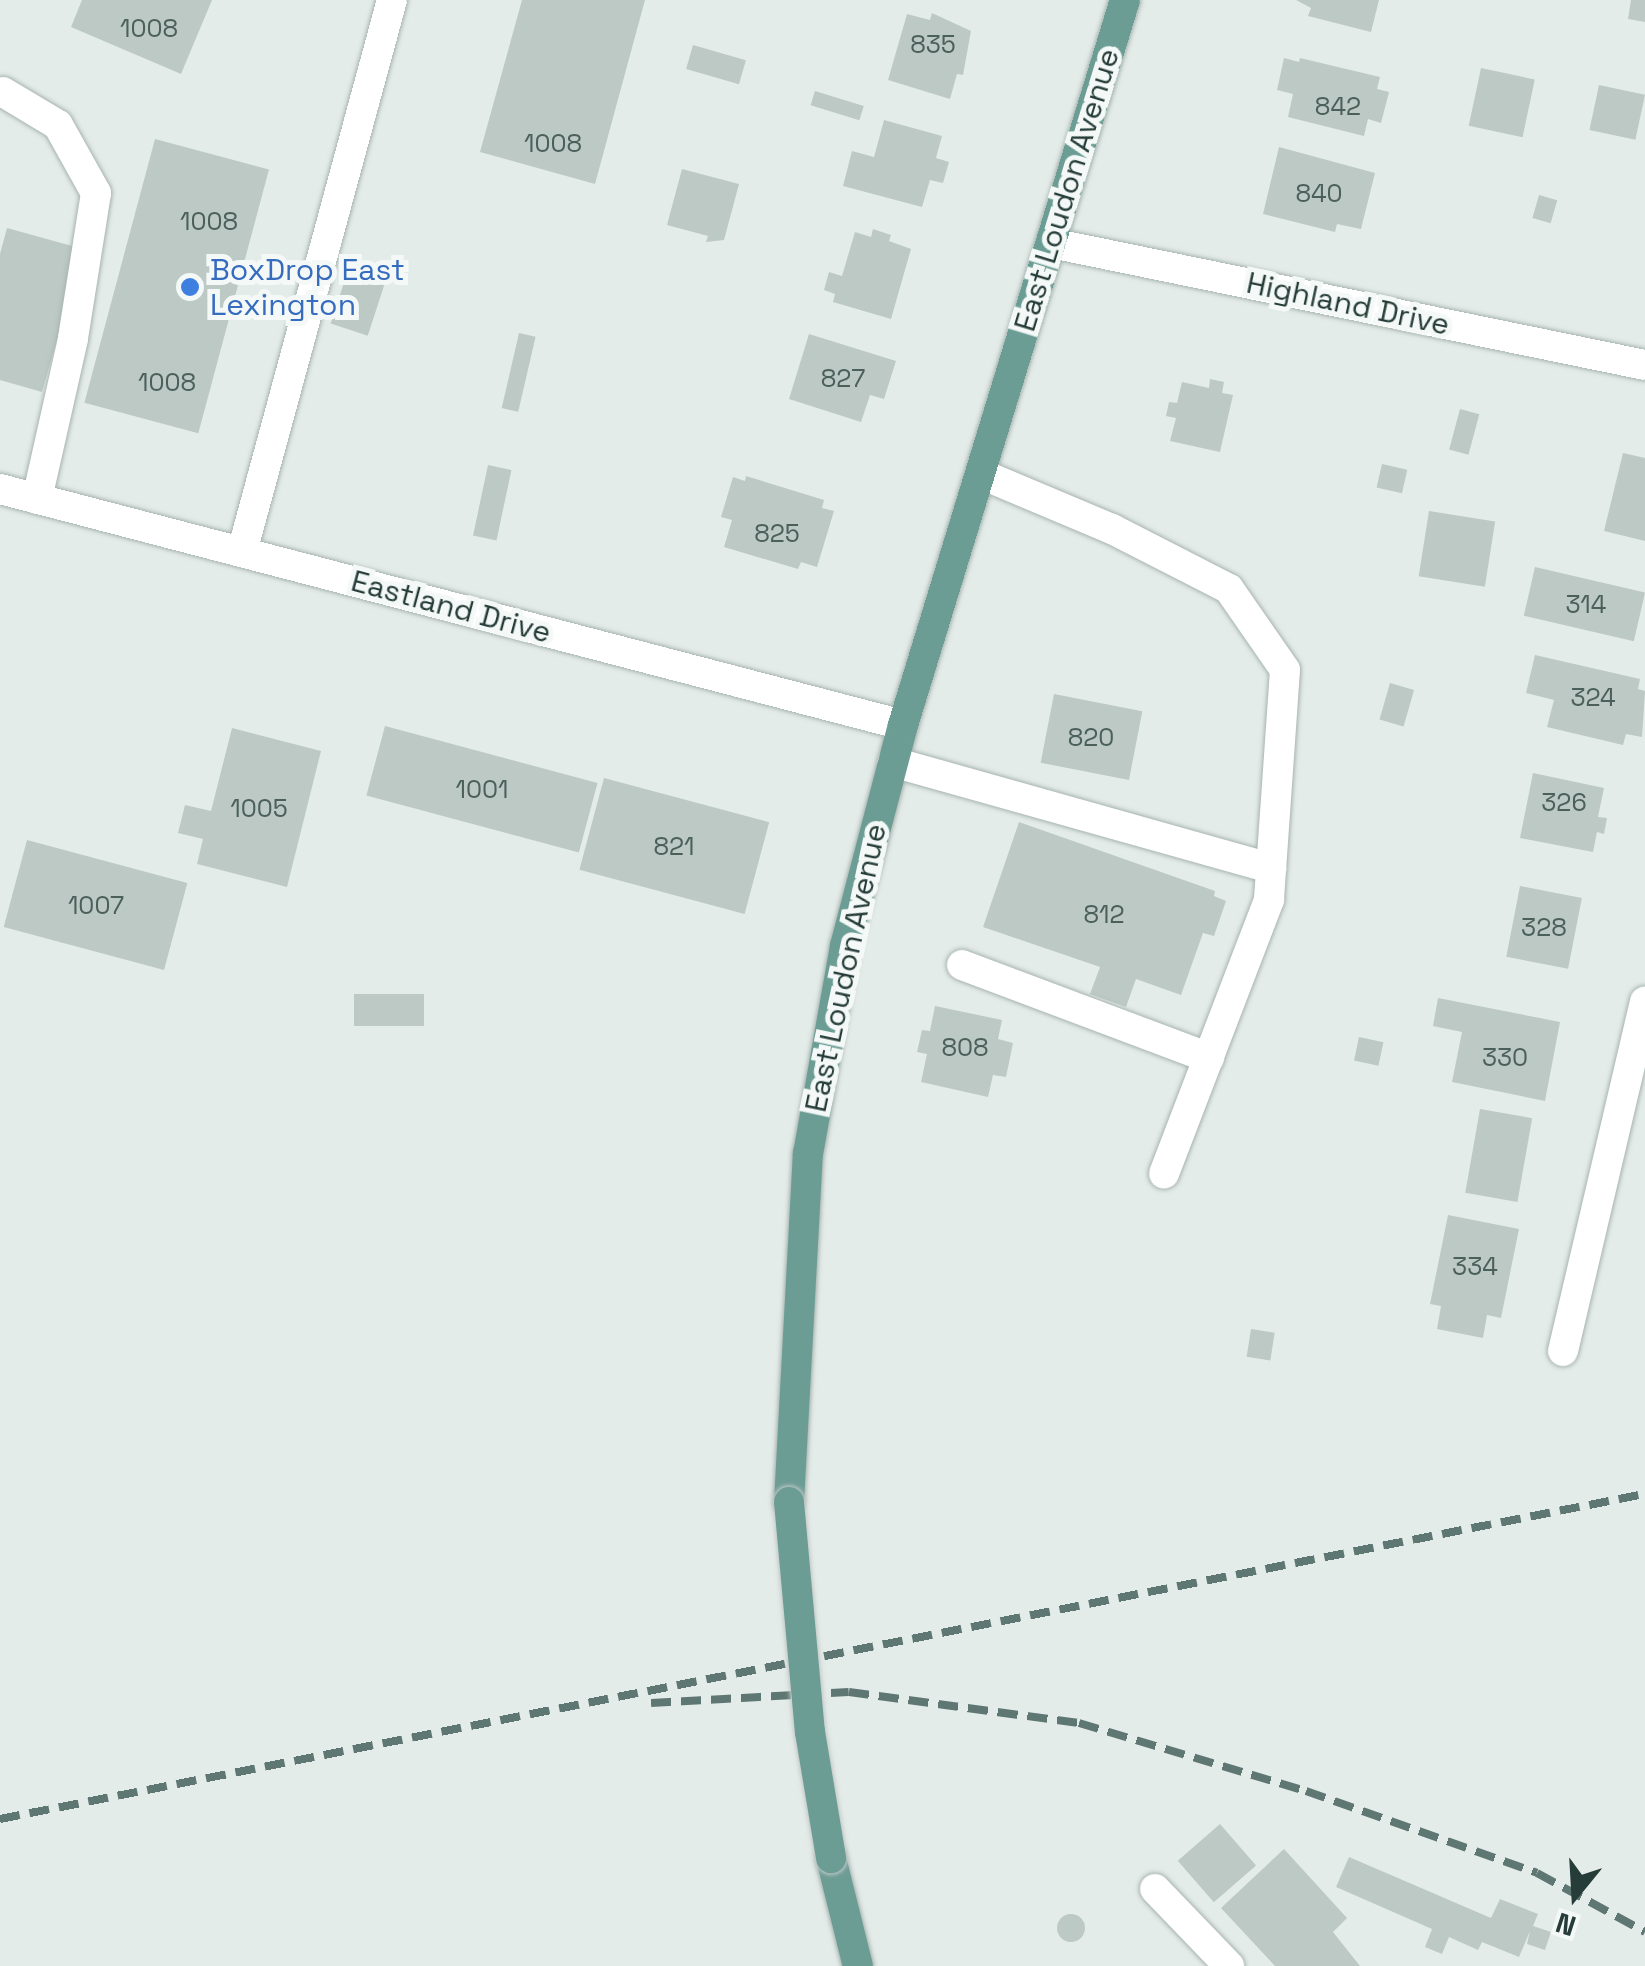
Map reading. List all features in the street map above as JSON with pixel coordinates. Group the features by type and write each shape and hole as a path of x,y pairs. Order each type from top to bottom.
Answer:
{"main road":[{"name":"East Loudon Avenue","path":"858,1966 832,1858 810,1732 789,1502 808,1154 845,946 902,726 1124,0"}],"street":[{"path":"242,552 392,0"},
{"path":"3,92 58,125 96,194 73,338 38,499"},
{"name":"Highland Drive","path":"1051,243 1645,365"},
{"path":"982,474 1112,529 1229,589 1286,670 1269,900 1164,1174"},
{"name":"Eastland Drive","path":"0,489 902,726"},
{"path":"893,762 1271,868"},
{"path":"962,965 1209,1058"},
{"path":"1563,1351 1645,1001"},
{"path":"1155,1889 1230,1966"}],"building":[{"path":"82,0 212,0 181,74 71,27"},
{"path":"522,0 645,0 595,184 480,152"},
{"path":"1296,0 1379,0 1371,32 1308,16 1311,8"},
{"path":"1631,0 1645,0 1645,22 1628,19"},
{"path":"932,13 971,31 963,75 957,74 950,99 888,80 907,14 930,20"},
{"path":"693,45 746,60 739,84 686,69"},
{"path":"1284,58 1299,62 1300,58 1380,77 1377,89 1389,92 1381,123 1368,119 1364,136 1288,117 1293,94 1277,90"},
{"path":"1481,68 1535,79 1523,137 1469,126"},
{"path":"1599,85 1645,95 1635,140 1589,130"},
{"path":"815,91 864,106 859,120 811,105"},
{"path":"884,120 942,136 936,158 949,162 943,183 930,180 922,207 843,186 852,151 874,157"},
{"path":"155,139 269,170 198,433 84,403"},
{"path":"1279,147 1375,173 1361,229 1337,224 1335,232 1263,214"},
{"path":"682,169 739,184 724,240 706,242 708,236 667,225"},
{"path":"1539,195 1557,200 1551,223 1532,218"},
{"path":"7,228 83,249 42,392 0,380 0,254"},
{"path":"873,229 891,235 889,241 911,249 891,319 833,302 835,294 824,290 829,272 842,276 855,232 871,237"},
{"path":"352,258 389,270 368,336 331,324"},
{"path":"519,333 536,337 518,412 502,408"},
{"path":"809,334 896,361 884,399 870,395 861,422 789,399"},
{"path":"1210,379 1224,382 1222,393 1233,395 1220,452 1170,441 1176,418 1166,416 1169,402 1177,403 1182,382 1209,388"},
{"path":"1460,409 1479,414 1468,455 1449,450"},
{"path":"1623,453 1645,458 1645,541 1604,531"},
{"path":"1382,464 1407,470 1402,493 1377,487"},
{"path":"488,465 511,470 497,540 473,535"},
{"path":"746,476 824,500 822,508 834,511 817,567 801,562 798,569 724,547 732,520 721,517 733,477 745,481"},
{"path":"1429,511 1495,521 1485,587 1419,576"},
{"path":"1535,567 1645,592 1634,641 1524,616"},
{"path":"1535,655 1640,679 1638,689 1645,691 1642,737 1626,734 1623,745 1547,727 1554,700 1526,693"},
{"path":"1390,683 1414,690 1404,726 1380,720"},
{"path":"1054,694 1142,711 1129,780 1041,763"},
{"path":"385,726 598,783 579,852 366,796"},
{"path":"232,728 321,751 287,887 197,864 203,839 178,833 185,805 211,811"},
{"path":"1533,773 1604,788 1598,817 1607,818 1604,834 1597,832 1593,852 1520,838"},
{"path":"604,778 769,822 745,914 579,870"},
{"path":"1019,822 1215,891 1214,896 1226,901 1214,936 1203,933 1181,995 1136,979 1126,1007 1090,994 1100,967 983,927"},
{"path":"27,840 187,883 164,970 4,927"},
{"path":"1520,886 1582,898 1568,969 1506,957"},
{"path":"354,994 424,994 424,1026 354,1026"},
{"path":"1438,998 1560,1022 1545,1101 1452,1082 1462,1032 1433,1026"},
{"path":"935,1006 1002,1020 998,1039 1013,1043 1006,1077 993,1075 988,1097 921,1082 927,1054 917,1052 922,1030 930,1031"},
{"path":"1359,1037 1383,1042 1378,1066 1354,1060"},
{"path":"1480,1109 1532,1118 1517,1202 1465,1193"},
{"path":"1448,1215 1519,1229 1501,1318 1487,1315 1483,1338 1437,1329 1441,1306 1430,1304"},
{"path":"1251,1329 1275,1333 1270,1360 1247,1357"},
{"path":"1220,1824 1256,1866 1214,1902 1178,1861"},
{"path":"1284,1849 1347,1918 1333,1932 1360,1966 1275,1966 1221,1908"},
{"path":"1349,1857 1491,1918 1500,1899 1538,1914 1533,1926 1551,1932 1545,1950 1527,1944 1530,1931 1519,1957 1482,1942 1478,1950 1449,1937 1442,1954 1425,1947 1432,1929 1336,1887"},
{"path":"1071,1914 1081,1918 1085,1928 1081,1938 1071,1942 1061,1938 1057,1928 1061,1918"}],"railway":[{"path":"0,1819 1645,1494"},
{"path":"651,1703 849,1692 1079,1723 1306,1791 1537,1873 1645,1932"}],"place":[{"name":"BoxDrop East Lexington","path":"190,287"}]}
